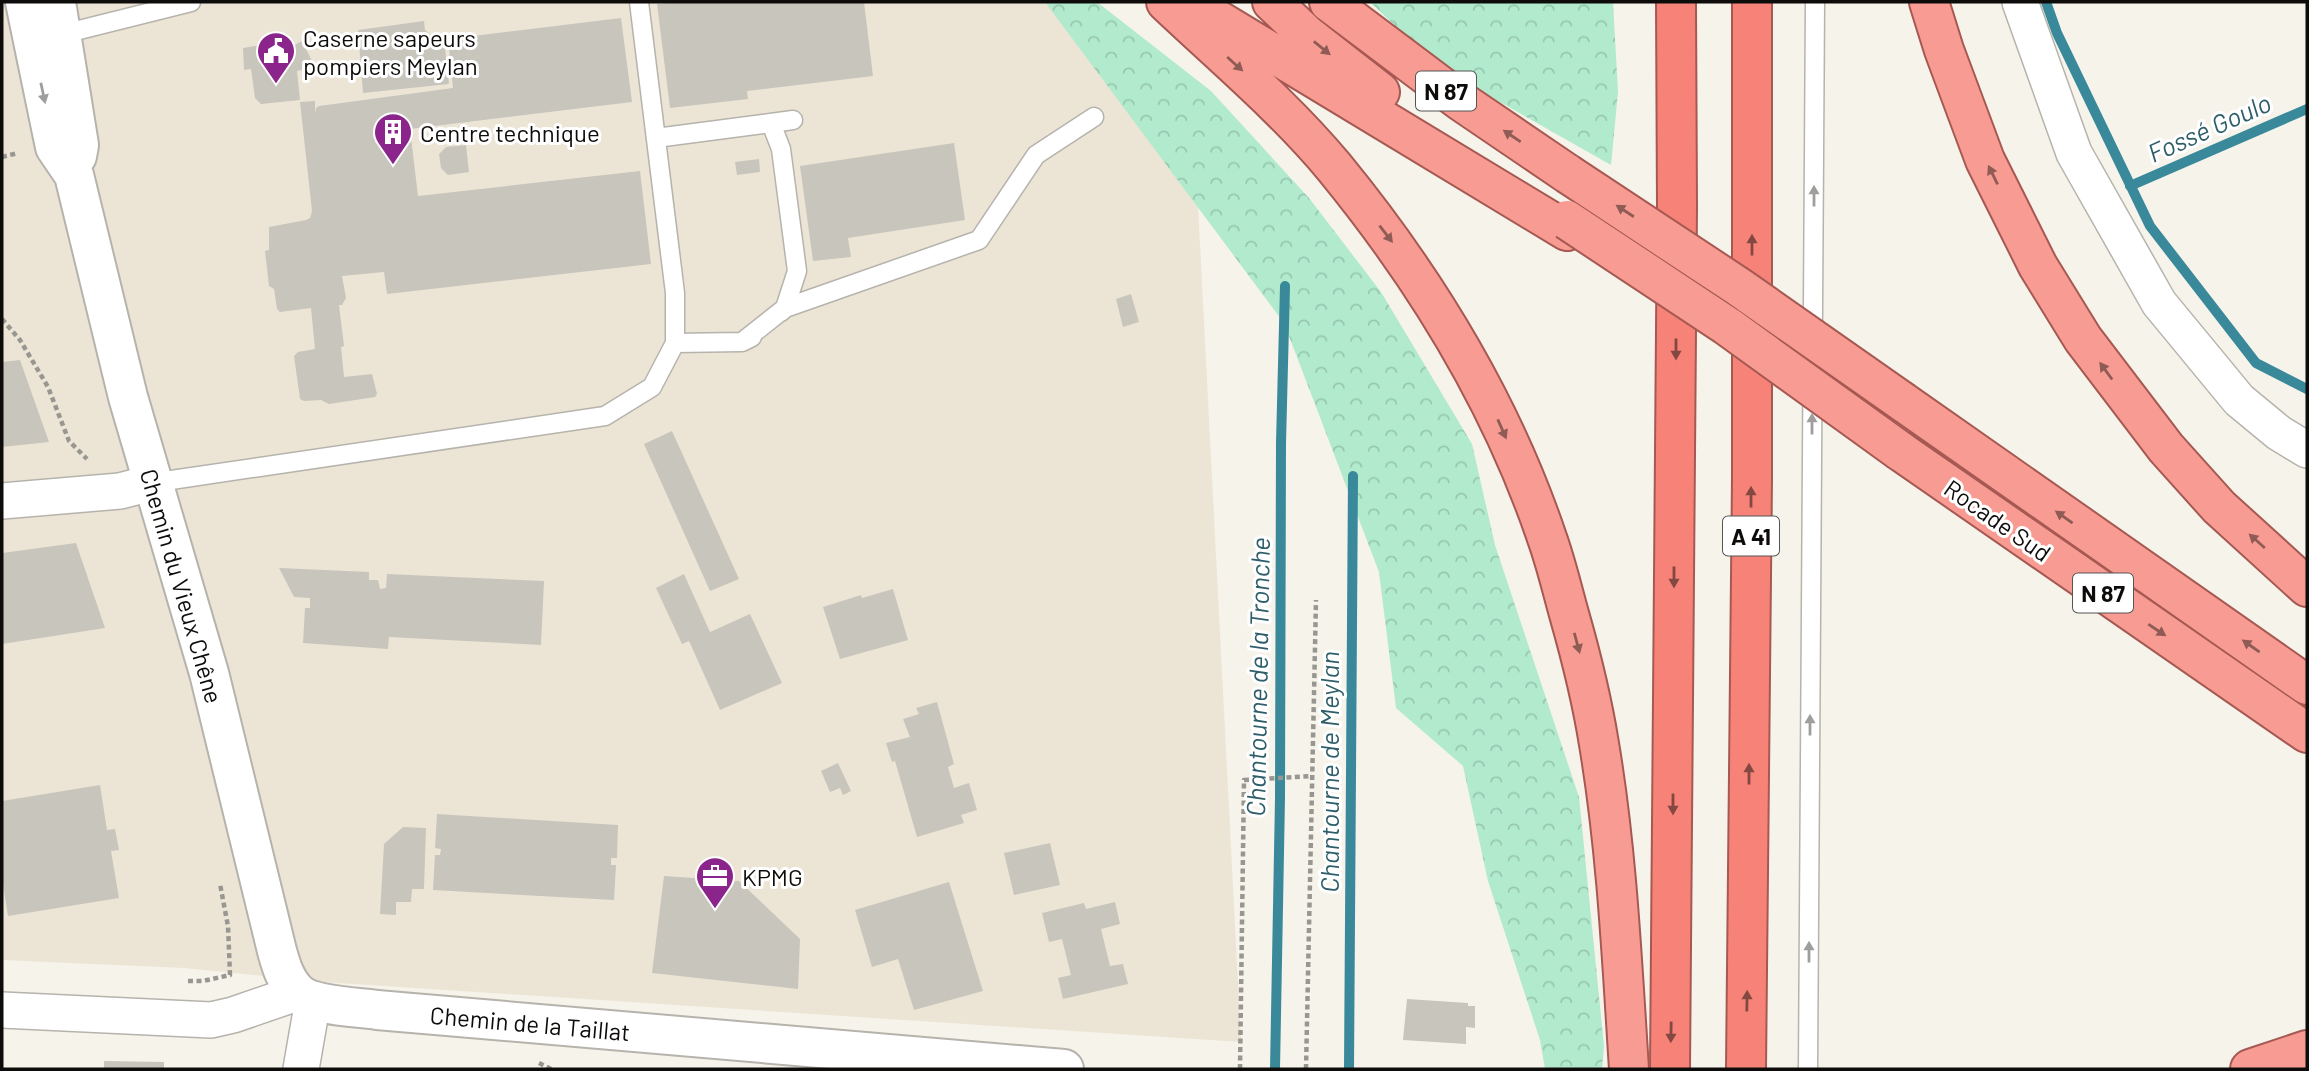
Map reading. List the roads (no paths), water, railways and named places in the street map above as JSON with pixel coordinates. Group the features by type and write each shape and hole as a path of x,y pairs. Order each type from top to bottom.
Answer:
{"highway":[{"path":"1166,2 1250,78 1332,165 1399,251 1461,348 1494,409 1547,538 1579,649 1599,741 1618,896 1629,1069"},
{"path":"1189,2 1567,225"},
{"path":"1272,2 1357,76 1567,225"},
{"name":"N 87","path":"1329,2 1462,102 1739,287 2307,685"},
{"path":"1662,2 1677,207"},
{"path":"1670,1069 1677,207 1676,2"},
{"name":"A 41","path":"1746,1069 1752,478 1752,2"},
{"path":"1929,2 1944,50 1986,160 2038,265 2083,339 2151,429 2210,497 2307,587"},
{"name":"Rocade Sud","path":"1567,225 1727,326 1900,451 2307,733"},
{"path":"2250,1069 2307,1050"}],"street":[{"name":"Chemin du Vieux Chêne","path":"25,2 50,26 79,145 74,175 128,397 135,487 209,673 276,951 284,974 305,997"},
{"path":"2020,2 2074,153 2159,303 2239,400 2278,432 2307,450"},
{"path":"2,500 135,487"},
{"path":"301,1069 305,997"},
{"name":"Chemin de la Taillat","path":"2,1010 211,1020 305,997 377,1010 1064,1069"}],"lane":[{"path":"50,26 191,2"},
{"path":"135,487 605,416 652,387 675,343 675,293 639,2"},
{"path":"1808,1069 1815,2"},
{"path":"785,308 979,240 1036,155 1094,117"},
{"path":"656,138 793,120"},
{"path":"675,343 742,342 764,332 785,308 797,271 780,149 771,123"}],"waterway":[{"path":"2046,2 2057,33 2150,226 2256,363 2307,389"},
{"name":"Fossé Goulo","path":"2130,186 2307,109"},
{"name":"Chantourne de la Tronche","path":"1275,1069 1285,286"},
{"name":"Chantourne de Meylan","path":"1349,1069 1353,476"}],"place":[{"name":"Caserne sapeurs pompiers Meylan","path":"276,85"},
{"name":"Centre technique","path":"393,166"},
{"name":"KPMG","path":"715,910"}]}
